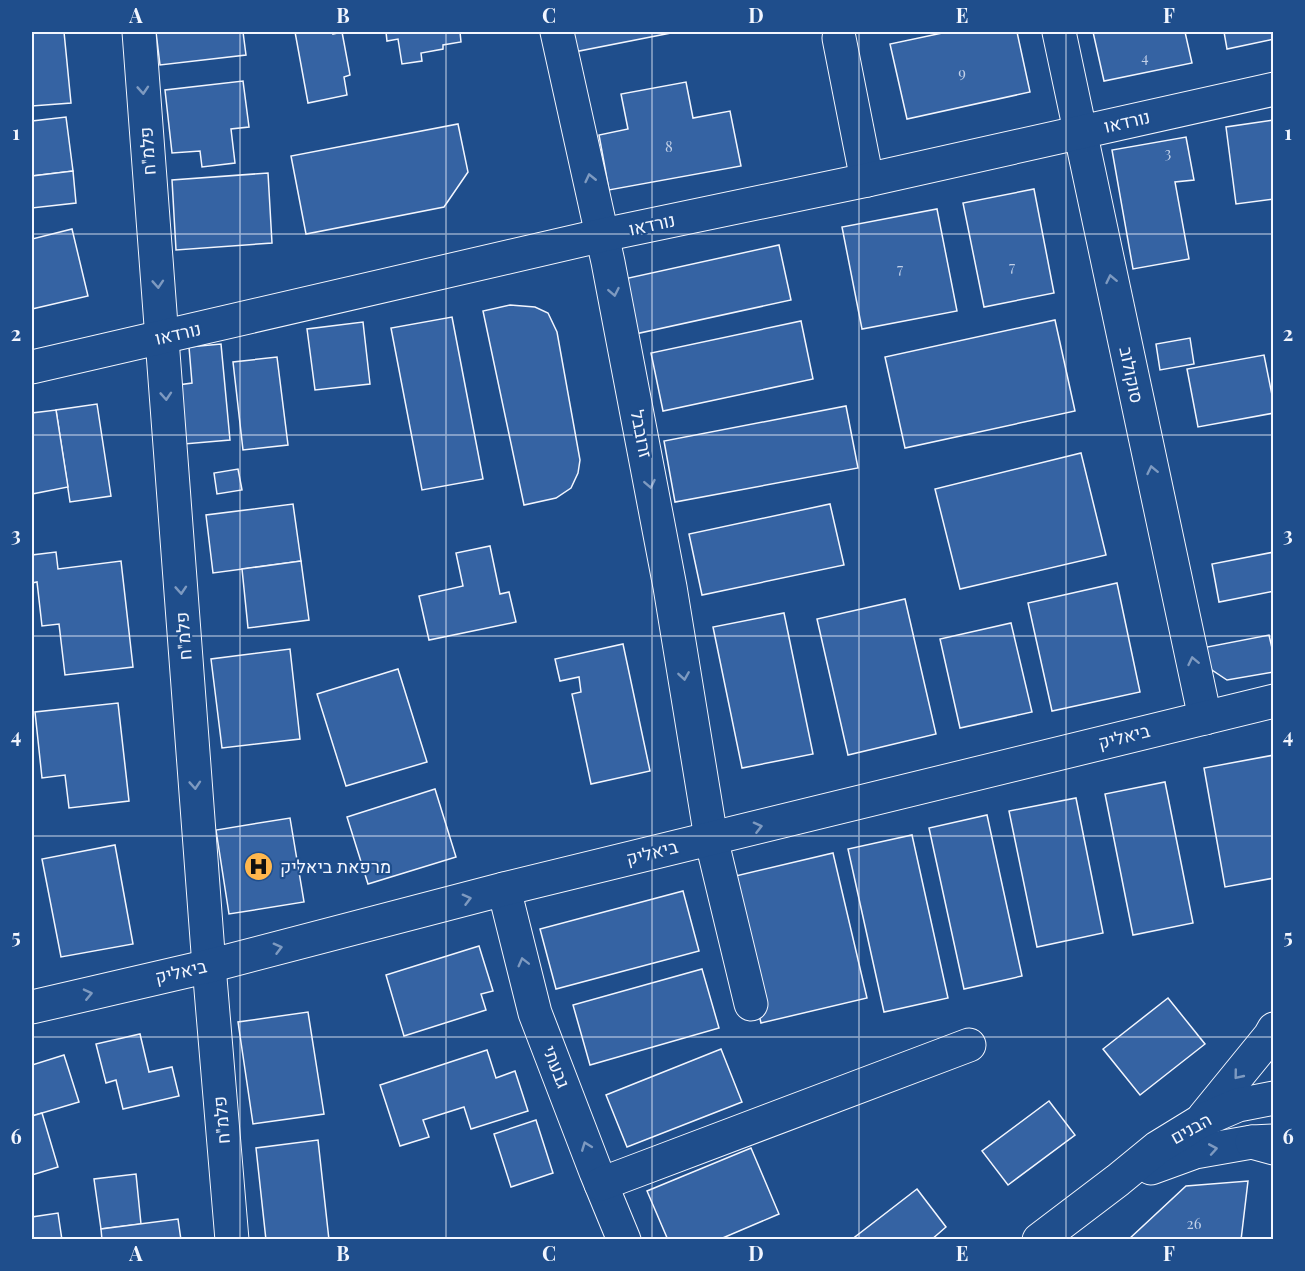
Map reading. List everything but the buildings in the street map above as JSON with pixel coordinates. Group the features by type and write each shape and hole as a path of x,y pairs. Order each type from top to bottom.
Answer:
{"street":[{"name":"פלמ\"ח","path":"139,32 209,966 232,1239"},
{"name":"זרובבל","path":"557,32 603,235 670,587 711,838 751,1004"},
{"name":"סוקולוב","path":"1059,32 1205,718"},
{"path":"839,38 867,180"},
{"name":"נורדאו","path":"32,367 603,235 867,180 1274,89"},
{"name":"ביאליק","path":"32,1007 209,966 504,889 1274,701"},
{"name":"גבעתי","path":"504,889 535,1013 624,1239"},
{"path":"1201,1121 1274,1029"},
{"path":"602,1184 969,1045"},
{"name":"הבנים","path":"1039,1239 1157,1148 1201,1121 1238,1105 1274,1098"},
{"name":"הבנים","path":"1118,1180 1196,1152 1266,1144"}],"place":[{"name":"מרפאת ביאליק","path":"259,867"}]}
